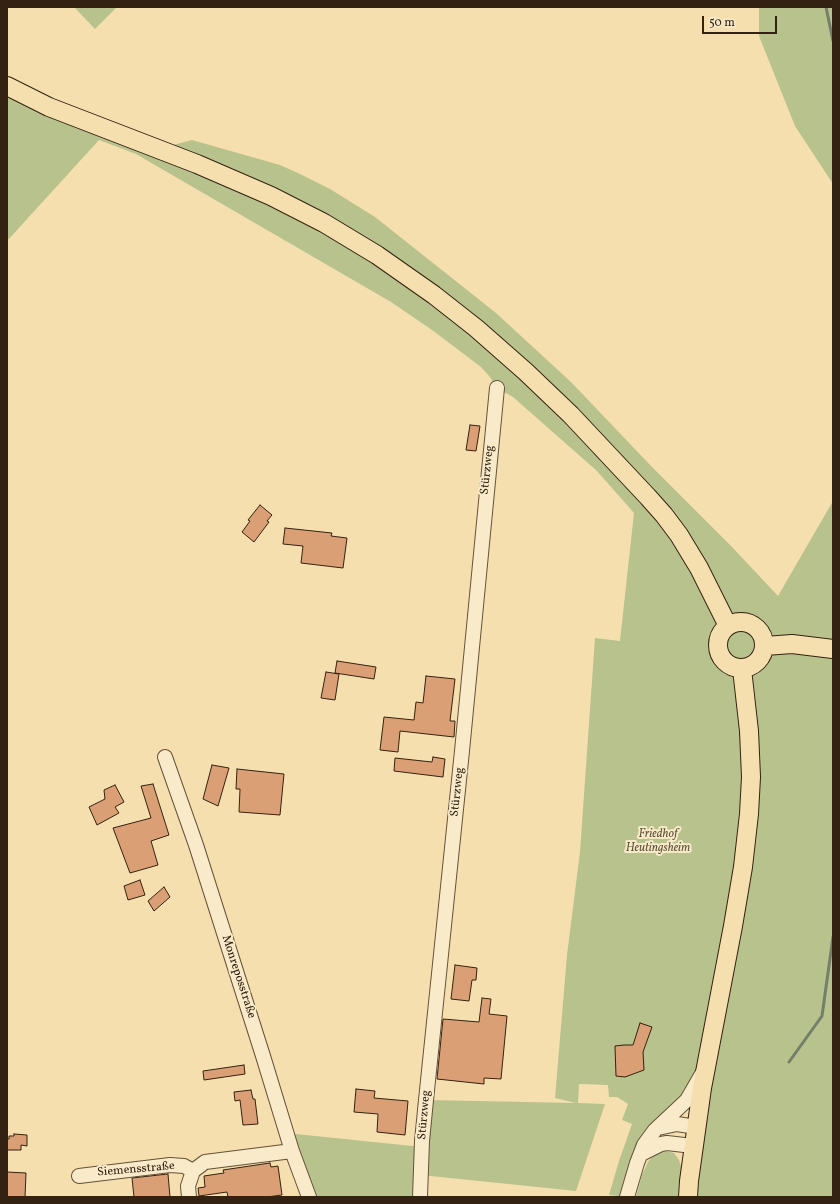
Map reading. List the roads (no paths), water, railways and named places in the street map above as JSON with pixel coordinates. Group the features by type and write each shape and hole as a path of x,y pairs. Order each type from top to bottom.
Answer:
{"main road":[{"path":"7,86 49,107 197,164 271,196 338,231 377,255 434,295 476,328 526,372 576,421 652,501 664,515 691,555 728,626"},
{"path":"742,622 755,626 764,638 764,646 763,653 755,664 749,668 733,668 720,657 718,640 722,632 728,626 734,623 742,622"},
{"path":"764,646 792,644 833,649"},
{"path":"688,1197 696,1127 735,918 749,814 751,777 742,669"}],"street":[{"name":"Stürzweg","path":"420,1197 422,1140 497,388"},
{"name":"Monreposstraße","path":"165,757 186,815 292,1151 309,1197"},
{"path":"627,1197 641,1154 649,1138 687,1100 703,1071 710,1049"},
{"path":"658,1128 677,1124 696,1127"},
{"path":"641,1154 661,1144 693,1146"},
{"name":"Siemensstraße","path":"189,1197 188,1186 193,1171 205,1162 292,1151"},
{"name":"Siemensstraße","path":"79,1176 170,1165 184,1166 193,1171"}],"waterway":[{"path":"826,7 833,41"},
{"path":"789,1062 822,1016 833,937"}],"park label":[{"name":"Friedhof Heutingsheim","path":"658,842"}]}
